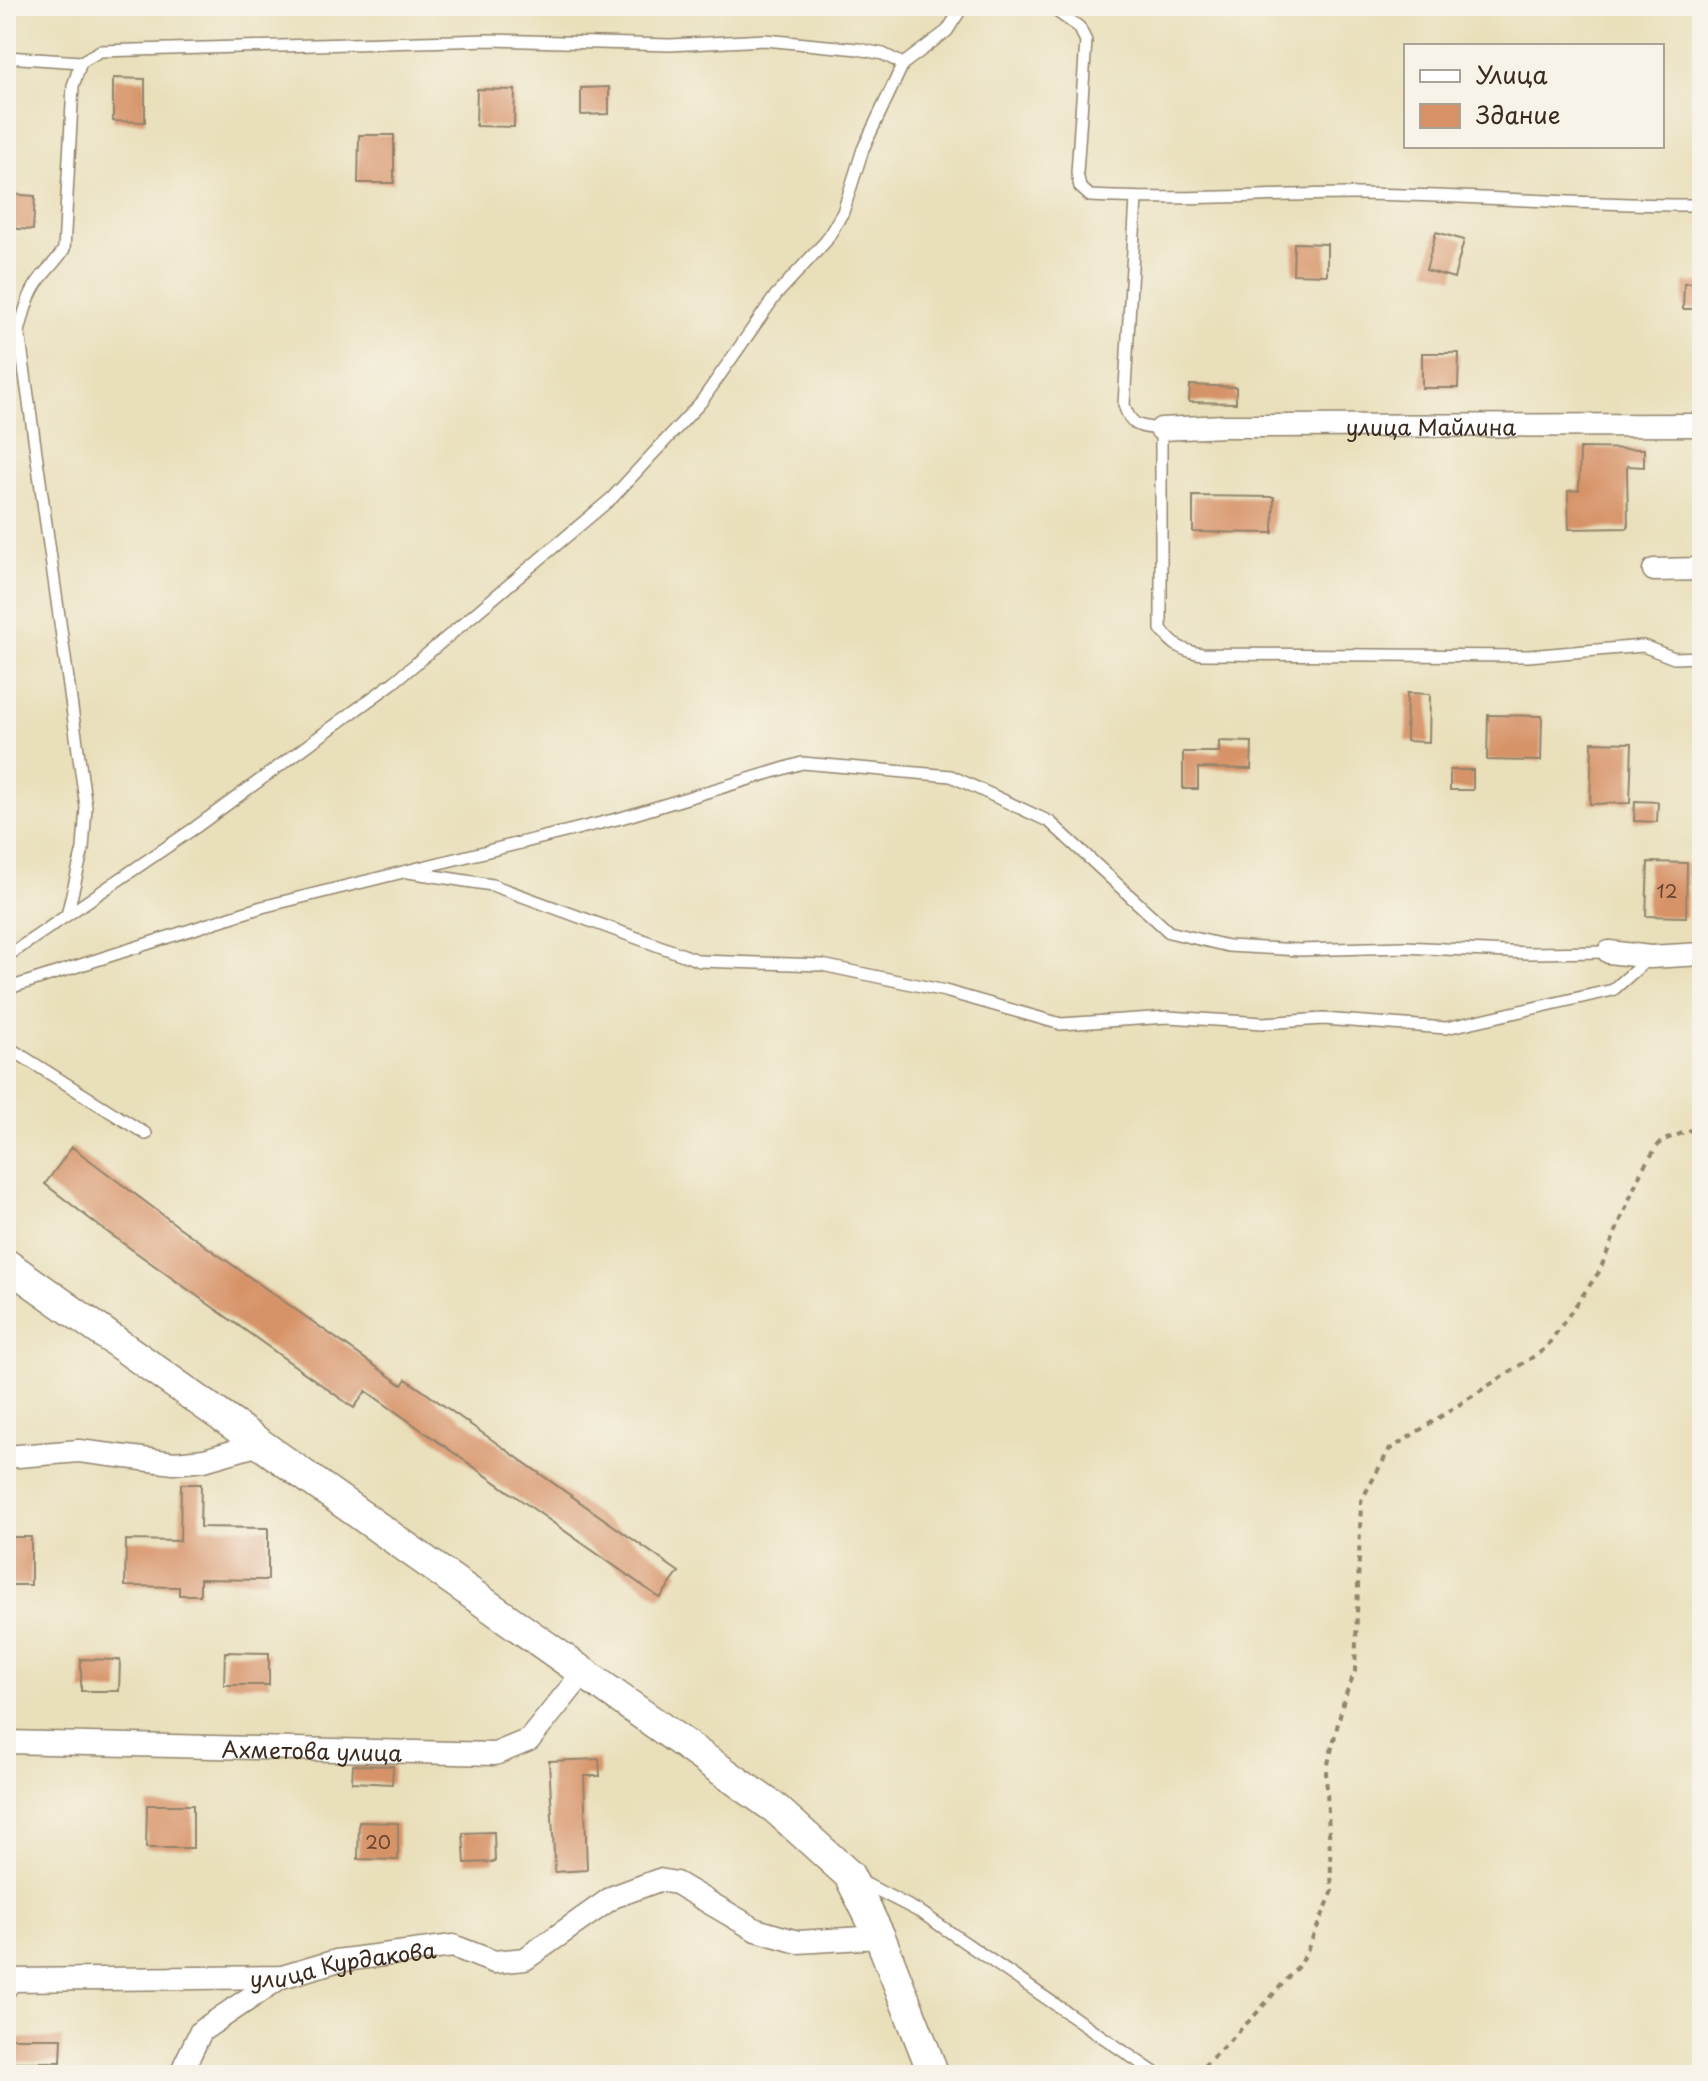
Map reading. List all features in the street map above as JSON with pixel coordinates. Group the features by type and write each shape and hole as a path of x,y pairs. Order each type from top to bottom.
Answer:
{"street":[{"name":"улица Майлина","path":"1161,429 1224,426 1702,425"},
{"path":"1654,570 1702,569"},
{"path":"1609,952 1650,957 1702,954"},
{"path":"6,1264 776,1809 849,1875 880,1937 934,2075"},
{"path":"6,1457 79,1451 174,1463 204,1460 260,1444"},
{"name":"Ахметова улица","path":"6,1742 495,1754 529,1740 584,1672"},
{"name":"улица Курдакова","path":"6,1987 11,1980 282,1977 336,1961 453,1946 494,1962 525,1959 613,1897 659,1880 676,1883 756,1930 798,1942 880,1937"},
{"path":"180,2075 201,2031 282,1977"}],"lane":[{"path":"6,957 196,827 394,682 612,498 701,402 776,295 826,241 843,212 863,149 903,64 947,31 963,6"},
{"path":"1049,6 1079,27 1086,41 1077,173 1080,187 1090,196 1136,199 1357,194 1554,203 1702,205"},
{"path":"6,57 81,62 100,51 489,40 670,45 765,40 858,49 883,54 903,64"},
{"path":"67,915 83,849 86,807 19,332 29,297 64,249 73,86 81,62"},
{"path":"1136,199 1124,405 1128,418 1140,427 1161,429 1161,629 1171,642 1184,651 1387,656 1528,656 1643,646 1674,658 1702,657"},
{"path":"6,989 262,907 621,818 802,763 951,776 1050,822 1169,932 1228,946 1299,950 1404,947 1528,953 1609,952"},
{"path":"404,872 492,885 700,961 822,965 945,991 1061,1024 1168,1017 1263,1023 1323,1019 1446,1028 1613,990 1650,957"},
{"path":"6,1046 146,1134"},
{"path":"849,1875 922,1913 1158,2075"}],"path":[{"path":"1195,2075 1302,1962 1332,1893 1326,1772 1344,1699 1355,1671 1361,1501 1374,1476 1389,1450 1545,1349 1599,1272 1642,1169 1661,1141 1702,1126"}],"building":[{"path":"113,78 145,79 145,122 113,121"},
{"path":"609,87 609,114 581,115 581,88"},
{"path":"477,89 515,90 514,127 476,126"},
{"path":"359,135 394,135 394,183 358,183"},
{"path":"6,194 35,196 33,230 6,228"},
{"path":"1436,232 1464,240 1454,278 1426,270"},
{"path":"1294,243 1327,244 1327,275 1293,274"},
{"path":"1702,282 1702,309 1683,309 1684,283"},
{"path":"1422,353 1459,353 1458,388 1422,388"},
{"path":"1190,385 1236,387 1236,403 1189,402"},
{"path":"1580,448 1644,449 1644,467 1627,466 1628,528 1569,529 1568,491 1579,490"},
{"path":"1193,496 1274,497 1273,533 1193,532"},
{"path":"1407,693 1430,694 1429,742 1406,741"},
{"path":"1488,715 1542,716 1541,761 1487,760"},
{"path":"1219,741 1252,742 1251,769 1198,768 1198,789 1183,789 1183,752 1219,752"},
{"path":"1592,742 1632,743 1630,803 1590,804"},
{"path":"1450,770 1473,770 1473,790 1450,790"},
{"path":"1635,801 1658,802 1657,822 1634,821"},
{"path":"1648,862 1687,863 1686,917 1646,916"},
{"path":"72,1147 402,1385 406,1379 679,1572 660,1598 366,1391 354,1408 99,1226 45,1184"},
{"path":"181,1484 201,1484 200,1527 268,1528 268,1580 200,1579 200,1595 179,1595 179,1587 125,1586 126,1540 180,1541"},
{"path":"6,1537 31,1537 31,1585 6,1585"},
{"path":"225,1652 269,1653 269,1685 224,1685"},
{"path":"81,1659 120,1660 119,1691 81,1691"},
{"path":"599,1759 600,1776 584,1776 587,1870 555,1872 549,1761"},
{"path":"353,1765 393,1766 392,1784 352,1782"},
{"path":"147,1805 193,1805 193,1848 146,1848"},
{"path":"359,1822 398,1823 398,1860 358,1859"},
{"path":"494,1832 495,1862 465,1863 463,1833"},
{"path":"6,2038 62,2038 61,2062 6,2062"}]}
